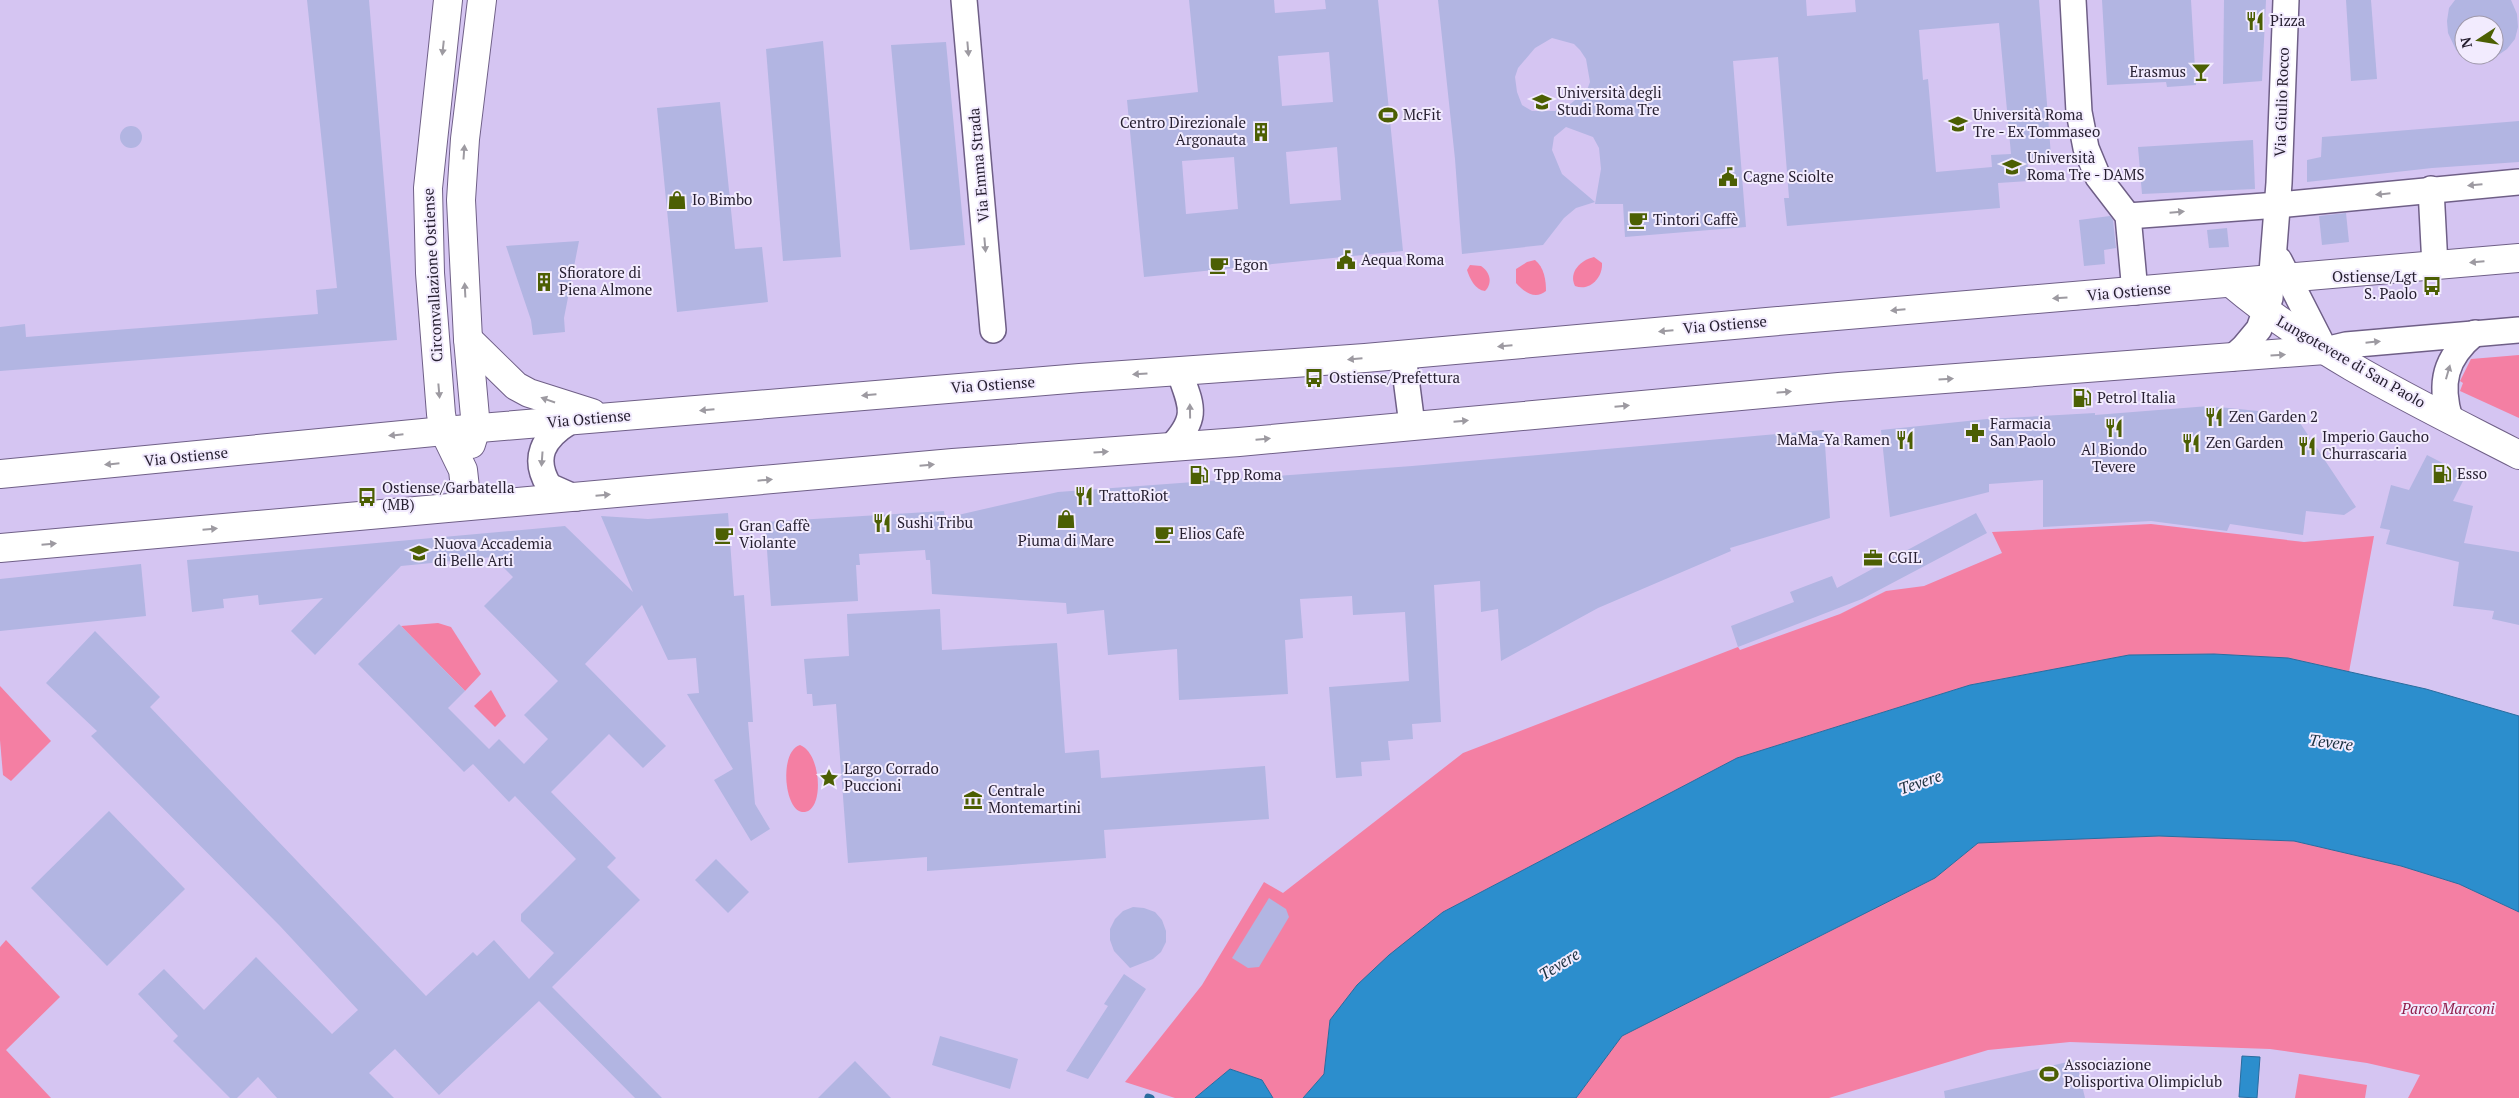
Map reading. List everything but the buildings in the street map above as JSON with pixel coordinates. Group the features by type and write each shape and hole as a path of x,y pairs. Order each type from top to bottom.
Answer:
{"main road":[{"name":"Circonvallazione Ostiense","path":"444,431 433,316 428,203 429,168 448,0"},
{"name":"Circonvallazione Ostiense","path":"476,428 468,339 461,200 465,140 482,0"},
{"name":"Via Ostiense","path":"0,474 476,428 569,422 917,391 1403,355 2519,258"},
{"name":"Lungotevere di San Paolo","path":"2231,283 2266,313 2325,350 2519,455"},
{"path":"468,339 503,376 529,394 612,418"},
{"path":"0,548 953,463 1171,446 1839,387 2325,350"},
{"path":"463,470 476,428"},
{"path":"444,431 463,470 467,506"}],"street":[{"name":"Via Emma Strada","path":"964,0 993,330"},
{"path":"2073,0 2079,112 2086,148 2098,177 2128,216 2135,292"},
{"name":"Via Giulio Rocco","path":"2278,205 2286,0"},
{"path":"2128,216 2278,205 2519,182"},
{"path":"2431,189 2435,266"},
{"path":"2278,205 2274,249 2280,278 2325,350 2346,345 2519,330"},
{"path":"2232,358 2252,338 2266,313 2280,278"},
{"name":"Lungotevere di San Paolo","path":"2450,419 2444,400 2448,369 2458,349 2475,333"},
{"path":"1403,355 1412,425"},
{"path":"1171,446 1187,428 1191,417 1189,398 1179,371"},
{"path":"569,422 547,439 542,452 542,469 549,486 576,498"}],"green space":[{"path":"1594,257 1602,263 1598,278 1586,287 1575,286 1573,276 1577,267"},
{"path":"1535,260 1542,270 1546,287 1546,291 1538,295 1526,292 1516,283 1516,269 1527,262"},
{"path":"1470,265 1481,266 1487,271 1490,281 1485,291 1478,289 1471,280 1467,270"},
{"path":"2519,355 2519,418 2460,391 2463,383 2460,381 2471,359"},
{"path":"2151,524 2304,542 2374,536 2349,672 2288,658 2214,654 2129,655 1970,685 1737,758 1443,912 1330,1020 1324,1074 1303,1098 1273,1098 1262,1080 1230,1069 1195,1098 1175,1098 1125,1082 1202,985 1264,882 1283,893 1463,753 1738,647 1740,650 1840,614 1886,591 1924,586 2002,553 1992,532"},
{"path":"438,623 451,627 481,674 465,691 401,626"},
{"path":"0,686 51,741 11,781 3,775 0,740"},
{"path":"491,690 506,716 495,727 474,706"},
{"path":"800,745 807,750 813,759 818,782 814,804 809,810 802,812 796,809 791,802 786,780 789,758 793,750"},
{"name":"Parco Marconi","path":"2159,836 2294,841 2401,866 2459,884 2519,912 2519,1098 2408,1098 2420,1075 2367,1063 2270,1049 2070,1042 1988,1050 1829,1098 1576,1098 1622,1036 1935,878 1978,843"},
{"path":"6,940 60,997 6,1050 51,1098 0,1098 0,947"},
{"path":"2299,1074 2367,1085 2365,1098 2295,1098"}],"water":[{"name":"Tevere","path":"2214,654 2288,658 2426,689 2519,716 2519,912 2459,884 2401,866 2294,841 2159,836 1978,843 1935,878 1622,1036 1576,1098 1303,1098 1324,1074 1330,1020 1357,985 1389,955 1443,912 1737,758 1970,685 2129,655"},
{"path":"2242,1056 2260,1057 2257,1098 2239,1097"},
{"path":"1230,1069 1262,1080 1273,1098 1195,1098"}],"place":[{"name":"Pizza","path":"2255,21"},
{"name":"Erasmus","path":"2201,72"},
{"name":"Università degli Studi Roma Tre","path":"1542,102"},
{"name":"McFit","path":"1388,115"},
{"name":"Università Roma Tre - Ex Tommaseo","path":"1958,124"},
{"name":"Centro Direzionale Argonauta","path":"1261,132"},
{"name":"Università Roma Tre - DAMS","path":"2012,167"},
{"name":"Cagne Sciolte","path":"1728,177"},
{"name":"Io Bimbo","path":"677,200"},
{"name":"Tintori Caffè","path":"1638,220"},
{"name":"Aequa Roma","path":"1346,260"},
{"name":"Egon","path":"1219,265"},
{"name":"Sfioratore di Piena Almone","path":"544,282"},
{"name":"Ostiense/Lgt S. Paolo","path":"2432,286"},
{"name":"Ostiense/Prefettura","path":"1314,378"},
{"name":"Petrol Italia","path":"2082,398"},
{"name":"Zen Garden 2","path":"2214,417"},
{"name":"Al Biondo Tevere","path":"2114,428"},
{"name":"Farmacia San Paolo","path":"1975,433"},
{"name":"MaMa-Ya Ramen","path":"1905,440"},
{"name":"Zen Garden","path":"2191,443"},
{"name":"Imperio Gaucho Churrascaria","path":"2307,446"},
{"name":"Esso","path":"2442,474"},
{"name":"Tpp Roma","path":"1199,475"},
{"name":"TrattoRiot","path":"1084,496"},
{"name":"Ostiense/Garbatella (MB)","path":"367,497"},
{"name":"Piuma di Mare","path":"1066,519"},
{"name":"Sushi Tribu","path":"882,523"},
{"name":"Elios Cafè","path":"1164,534"},
{"name":"Gran Caffè Violante","path":"724,535"},
{"name":"Nuova Accademia di Belle Arti","path":"419,553"},
{"name":"CGIL","path":"1873,558"},
{"name":"Largo Corrado Puccioni","path":"829,778"},
{"name":"Centrale Montemartini","path":"973,800"},
{"name":"Associazione Polisportiva Olimpiclub","path":"2049,1074"}]}
